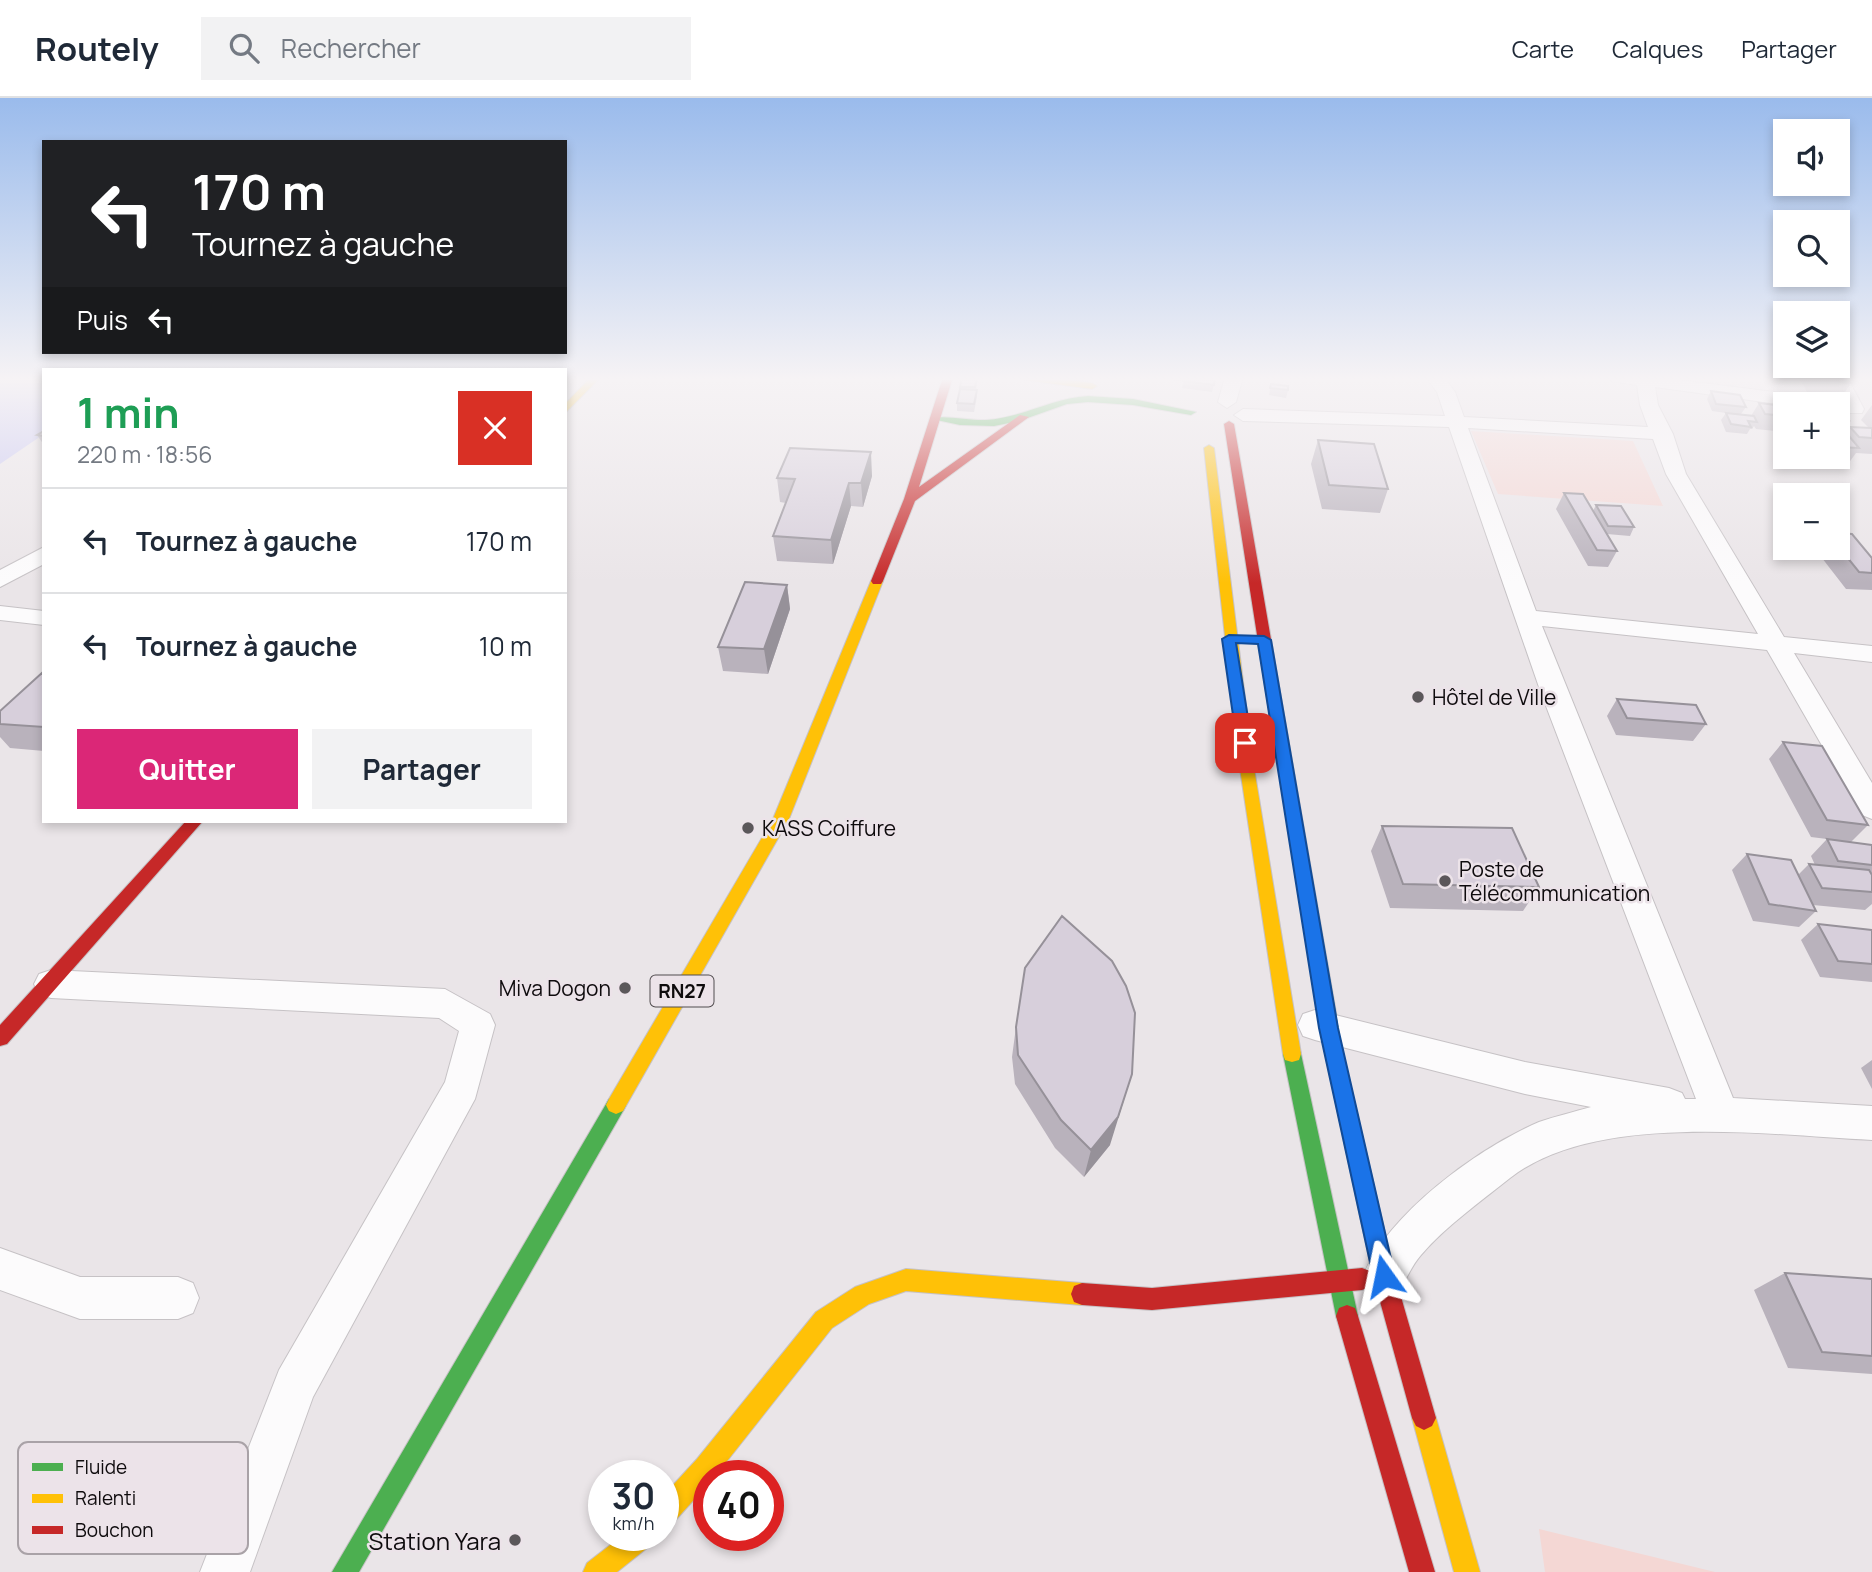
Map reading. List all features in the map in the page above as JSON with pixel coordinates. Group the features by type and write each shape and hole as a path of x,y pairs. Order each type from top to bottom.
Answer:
{"street":[{"name":"RN27","path":"345,1572 782,819 910,499 928,446"},
{"path":"910,499 984,446"},
{"path":"1219,446 1216,515 1229,639 1284,875 1329,1028 1384,1276 1467,1572"},
{"path":"1226,446 1244,516 1264,640 1284,875 1286,1019 1339,1281 1422,1572"},
{"path":"1465,446 1526,617 1721,1115"},
{"path":"1667,446 1676,474 1872,808"},
{"path":"1216,515 1244,516"},
{"path":"0,580 42,555"},
{"path":"0,613 42,618"},
{"path":"1526,617 1872,654"},
{"path":"1229,639 1264,640"},
{"path":"0,1038 193,823"},
{"path":"51,984 445,1004 478,1025 462,1087 295,1386 248,1511"},
{"path":"1286,1019 1525,1079 1721,1115"},
{"path":"1384,1276 1406,1241 1445,1206 1499,1163 1550,1136 1607,1120 1721,1115 1872,1123"},
{"path":"0,1269 80,1298 178,1298"},
{"path":"679,1498 706,1468 793,1354 824,1320 863,1295 906,1280 1152,1299 1384,1276"},
{"path":"596,1572 623,1551"},
{"path":"225,1572 232,1554"}],"shaded area":[{"path":"1477,446 1635,446 1663,506 1498,494"},
{"path":"1539,1529 1715,1572 1545,1572"}],"water":[{"path":"0,446 27,446 0,464"}],"building":[{"path":"1319,446 1375,446 1388,489 1329,485"},
{"path":"790,448 871,452 861,483 849,483 831,540 773,536 795,479 777,478"},
{"path":"1564,493 1583,494 1617,551 1597,550"},
{"path":"1596,505 1621,506 1634,527 1608,526"},
{"path":"1850,534 1872,558 1872,573 1859,572 1849,560"},
{"path":"745,582 787,585 764,649 718,647"},
{"path":"42,673 42,727 0,724 0,711"},
{"path":"1617,699 1696,705 1706,724 1627,718"},
{"path":"1783,742 1822,746 1868,825 1827,820"},
{"path":"1382,826 1512,828 1539,887 1403,884"},
{"path":"1827,839 1872,845 1872,865 1838,861"},
{"path":"1747,854 1791,860 1816,911 1769,904"},
{"path":"1809,864 1869,870 1872,875 1872,892 1822,888"},
{"path":"1062,916 1112,961 1126,986 1135,1013 1132,1074 1118,1117 1091,1150 1061,1120 1018,1055 1016,1027 1025,968"},
{"path":"1818,924 1872,930 1872,964 1838,961"},
{"path":"1785,1273 1872,1279 1872,1356 1822,1352"}],"traffic: fast":[{"path":"1272,686 1334,1053"},
{"path":"1292,1054 1347,1316"},
{"path":"345,1572 616,1105"}],"traffic: slow":[{"path":"1209,448 1246,762 1292,1054"},
{"path":"616,1105 781,819 877,581"},
{"path":"679,1498 706,1468 824,1320 863,1295 906,1280 1082,1294"},
{"path":"1424,1418 1467,1572"},
{"path":"596,1572 623,1551"}],"traffic: jam":[{"path":"877,581 910,499 927,446"},
{"path":"910,499 984,446"},
{"path":"1233,446 1272,686"},
{"path":"0,1038 193,823"},
{"path":"1334,1053 1384,1276 1424,1418"},
{"path":"1082,1294 1152,1299 1362,1279"},
{"path":"1347,1316 1422,1572"}],"place":[{"name":"Hôtel de Ville","path":"1418,697"},
{"name":"KASS Coiffure","path":"748,828"},
{"name":"Poste de Télécommunication","path":"1445,881"},
{"name":"Miva Dogon","path":"625,988"},
{"name":"Station Yara","path":"515,1540"}],"route":[{"path":"1245,743 1229,639 1264,640 1329,1028 1384,1276"}]}
